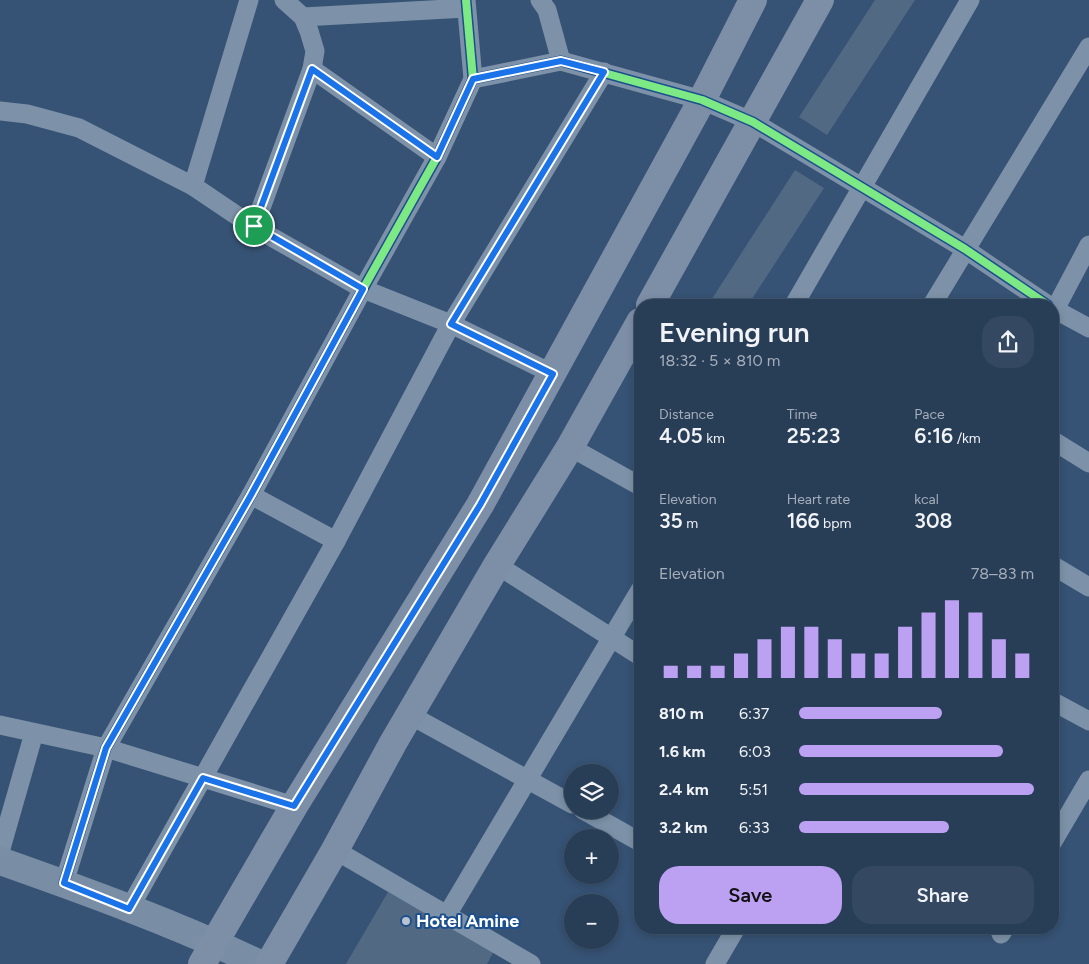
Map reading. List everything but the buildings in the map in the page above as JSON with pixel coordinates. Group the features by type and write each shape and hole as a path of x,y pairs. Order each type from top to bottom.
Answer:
{"main road":[{"path":"208,953 294,806 480,505 702,100 753,0"},
{"path":"653,299 820,0"},
{"path":"269,964 336,850 410,715 497,565 570,447 634,333"},
{"path":"0,861 64,883 129,909 208,953 260,964"}],"street":[{"path":"193,186 249,0"},
{"path":"254,226 312,69 315,51 303,17 284,0"},
{"path":"798,299 970,0"},
{"path":"544,3 561,61"},
{"path":"64,883 106,748 251,495 437,157 473,79 466,4 303,17"},
{"path":"936,299 1089,47"},
{"path":"473,79 561,61 702,100 753,122 863,187 965,249 1036,299"},
{"path":"312,69 437,157"},
{"path":"129,909 336,541 451,324 604,72"},
{"path":"0,111 27,114 79,128 193,186 254,226 363,289 451,324 553,374"},
{"path":"1058,299 1089,245"},
{"path":"1059,313 1089,328"},
{"path":"1059,444 1089,462"},
{"path":"570,447 634,483"},
{"path":"251,495 336,541"},
{"path":"497,565 634,652"},
{"path":"1059,569 1089,587"},
{"path":"448,915 634,600"},
{"path":"1059,704 1088,717"},
{"path":"410,715 564,799"},
{"path":"0,725 106,748 294,806"},
{"path":"0,852 34,733"},
{"path":"1059,830 1089,780"},
{"path":"599,819 634,839"},
{"path":"336,850 531,964"},
{"path":"715,964 732,934"}],"cycle path":[{"path":"64,883 106,748 251,495 437,157 473,79 466,0"},
{"path":"473,79 561,61 702,100 753,122 965,249 1039,299"}],"place":[{"name":"Hotel Amine","path":"406,921"}],"route":[{"path":"561,61 604,72 451,324 553,374 480,505 294,806 203,778 129,909 64,883 106,748 251,495 363,289 254,226 312,69 437,157 473,79 561,61"}]}
